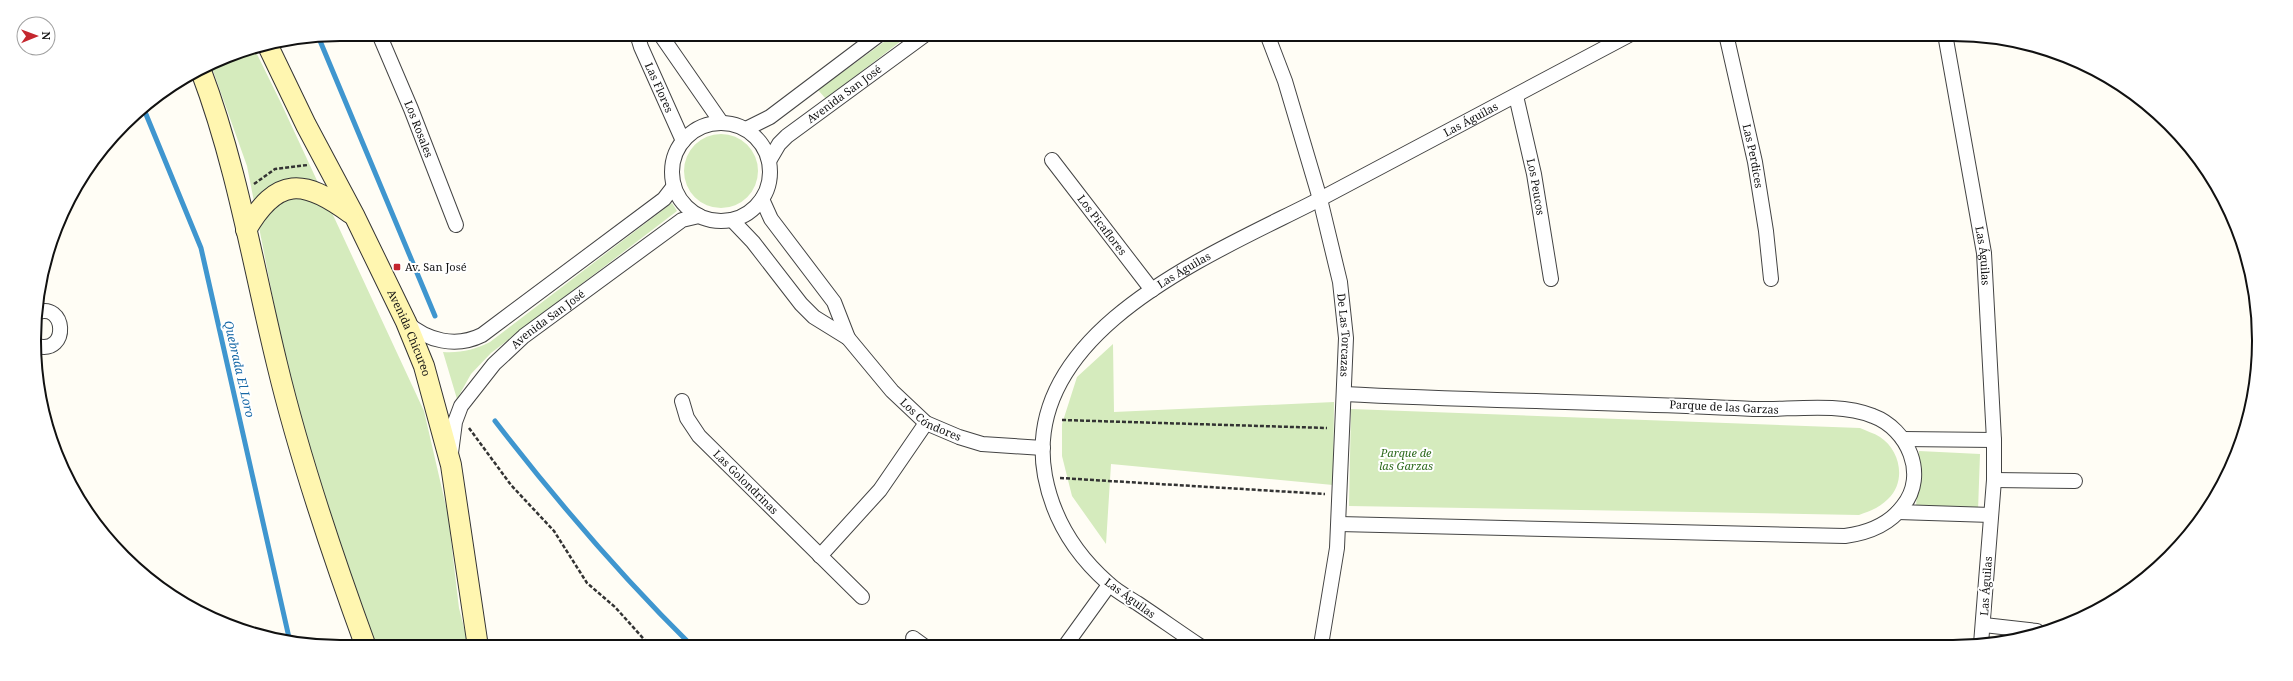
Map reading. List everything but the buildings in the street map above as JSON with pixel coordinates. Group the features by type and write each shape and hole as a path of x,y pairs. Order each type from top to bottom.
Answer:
{"main road":[{"name":"Avenida Chicureo","path":"270,50 306,125 355,217 406,322 424,366 451,465 475,640"},
{"path":"202,75 229,157 277,366 307,473 328,544 363,640"},
{"path":"246,230 269,198 284,191 294,189 313,190 323,194 355,217"}],"street":[{"name":"Los Rosales","path":"382,41 435,169 456,225"},
{"name":"Las Flores","path":"639,41 683,141"},
{"path":"665,41 721,122"},
{"path":"746,129 770,117 871,41"},
{"name":"Avenida San José","path":"769,161 773,152 787,136 916,41"},
{"name":"De Las Torcazas","path":"1269,41 1285,81 1320,199 1340,282 1346,338 1337,548 1322,640"},
{"name":"Las Águilas","path":"1191,640 1109,585 1076,549 1065,532 1051,502 1046,478 1043,448 1046,420 1060,383 1079,353 1098,333 1168,277 1320,199 1618,41"},
{"name":"Las Perdices","path":"1728,41 1755,162 1771,279"},
{"name":"Las Águilas","path":"1946,41 1984,253 1994,440 1994,480 1982,638"},
{"name":"Los Peucos","path":"1516,96 1534,174 1551,279"},
{"path":"721,122 734,124 746,129 761,143 769,161 769,180 762,199 746,214 732,220 718,221 699,216 686,207 674,186 672,173 673,159 683,141 700,127 721,122"},
{"name":"Los Picaflores","path":"1052,160 1152,290"},
{"path":"406,322 426,335 441,341 463,341 482,335 664,199 674,186"},
{"name":"Los Cóndores","path":"762,199 771,219 834,302 848,338 892,391 926,423 947,433 982,444 1043,448"},
{"name":"Avenida San José","path":"451,465 451,446 458,414 465,399 489,370 524,336 682,220 699,216"},
{"name":"Los Cóndores","path":"732,220 753,242 801,304 814,317 848,338"},
{"path":"41,346 48,347 54,344 60,334 61,325 55,316 50,312 43,313"},
{"name":"Parque de las Garzas","path":"1338,524 1834,537 1873,530 1898,512 1908,499 1913,482 1911,454 1903,439 1891,426 1875,416 1853,410 1772,410 1344,394"},
{"name":"Las Golondrinas","path":"682,401 687,418 699,436 862,597"},
{"path":"820,556 880,490 926,423"},
{"path":"1903,439 1994,440"},
{"path":"1994,480 2075,481"},
{"path":"1898,512 1991,515"},
{"path":"1069,640 1109,585"},
{"path":"1984,625 2029,630"}],"path":[{"path":"458,414 487,450 511,485 554,531 587,583 615,607 645,640"},
{"path":"1046,420 1343,428"},
{"path":"1046,478 1340,495"}],"green space":[{"path":"885,41 901,41 826,99 818,90"},
{"path":"256,53 424,411 448,515 459,608 467,640 371,640 348,576 289,380 247,166 213,70"},
{"path":"714,134 728,134 742,140 752,150 758,164 758,178 752,192 742,202 728,208 714,208 700,202 690,192 684,178 684,164 690,150 700,140"},
{"path":"672,203 677,211 491,353 471,374 457,399 443,352 467,350 490,342"},
{"path":"1113,344 1114,412 1334,402 1333,485 1111,464 1106,544 1072,496 1062,456 1062,424 1077,377"},
{"name":"Parque de las Garzas","path":"1351,409 1860,428 1880,437 1892,450 1899,466 1898,484 1894,492 1885,502 1871,511 1859,515 1349,506"},
{"path":"1919,451 1980,454 1978,511 1916,508"}],"waterway":[{"path":"321,42 435,316"},
{"name":"Quebrada El Loro","path":"145,113 201,248 288,635"},
{"path":"495,421 590,537 686,640"}],"place":[{"name":"Av. San José","path":"397,267"}]}
